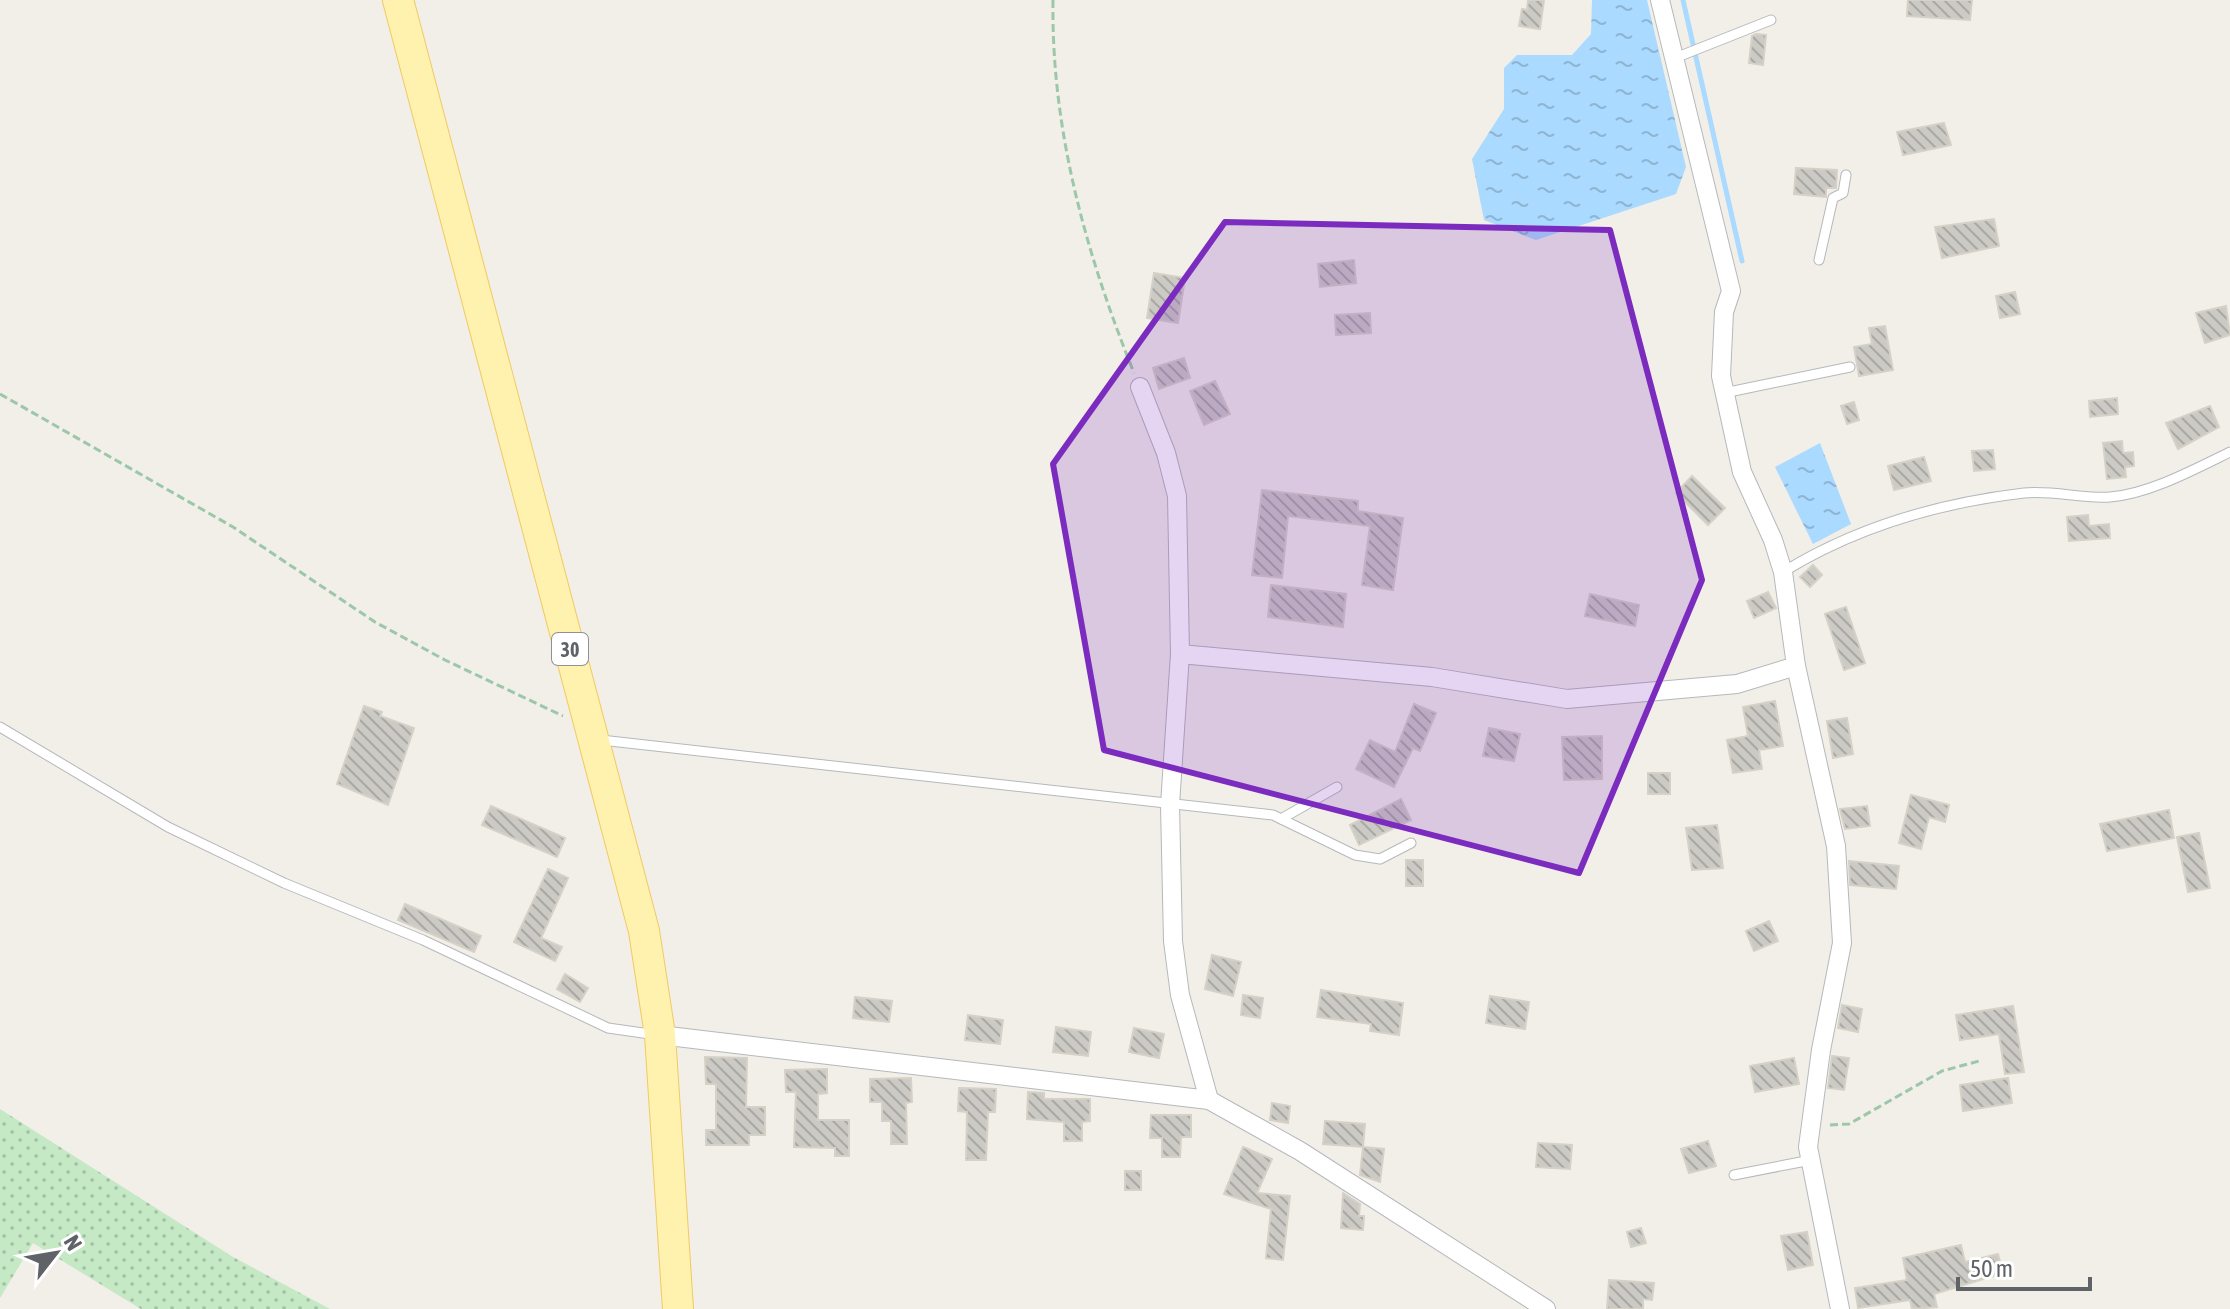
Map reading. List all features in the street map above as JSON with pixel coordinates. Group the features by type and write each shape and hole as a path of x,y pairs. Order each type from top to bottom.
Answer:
{"main road":[{"name":"30","path":"398,0 644,931 660,1035 678,1309"}],"street":[{"path":"1660,0 1731,291 1724,312 1720,343 1724,393 1742,472 1773,540 1783,572 1796,666 1836,846 1842,943 1810,1126 1811,1160 1840,1309"},
{"path":"1140,387 1166,453 1177,496 1180,654 1170,805 1176,969 1209,1100"},
{"path":"1180,654 1432,677 1567,699 1737,684 1796,666"},
{"path":"660,1035 1209,1100 1300,1151 1546,1309"}],"lane":[{"path":"1675,58 1771,20"},
{"path":"1819,260 1833,198 1843,193 1846,175"},
{"path":"1724,393 1850,367"},
{"path":"1783,572 1827,544 1878,524 2027,493 2110,497 2148,486 2230,452"},
{"path":"590,726 1170,805 1273,815 1355,855 1380,859 1411,843"},
{"path":"0,727 168,827 284,883 423,940 608,1028 660,1035"},
{"path":"1281,819 1337,787"},
{"path":"1734,1175 1811,1160"}],"path":[{"path":"1053,0 1054,71 1071,174 1103,297 1140,387"},
{"path":"0,394 233,527 375,622 445,660 590,726"},
{"path":"1810,1126 1849,1124 1942,1071 1979,1061"}],"highlighted area":[{"path":"1225,222 1610,230 1702,580 1579,873 1104,750 1053,464"}],"green space":[{"path":"0,1109 233,1257 330,1309 141,1309 33,1243 0,1298"}],"water":[{"path":"1592,0 1647,0 1686,167 1676,194 1536,240 1484,220 1472,159 1504,109 1504,68 1517,55 1572,55 1591,34"},
{"path":"1820,443 1851,524 1813,544 1775,467"}],"building":[{"path":"1528,0 1544,0 1540,29 1519,26 1522,9 1527,10"},
{"path":"1908,0 1972,0 1970,20 1907,16"},
{"path":"1766,35 1763,65 1749,63 1752,36"},
{"path":"1944,123 1951,145 1903,155 1897,132"},
{"path":"1796,168 1837,170 1836,188 1826,188 1826,197 1794,194"},
{"path":"1994,219 1999,246 1942,258 1935,227"},
{"path":"1354,260 1356,283 1320,287 1318,264"},
{"path":"1154,273 1185,278 1178,323 1147,318"},
{"path":"2015,292 2020,314 2000,318 1996,296"},
{"path":"2226,306 2230,335 2205,343 2196,313"},
{"path":"1370,313 1371,333 1336,335 1335,315"},
{"path":"1885,326 1893,370 1859,376 1854,347 1872,344 1869,328"},
{"path":"1184,358 1190,378 1159,389 1153,368"},
{"path":"1215,381 1230,414 1204,425 1190,391"},
{"path":"2117,398 2118,414 2090,417 2089,401"},
{"path":"1854,402 1859,420 1847,424 1841,406"},
{"path":"2210,406 2219,427 2178,449 2166,423"},
{"path":"2122,441 2123,453 2133,452 2134,466 2125,467 2126,477 2107,479 2103,443"},
{"path":"1993,450 1995,469 1974,471 1972,451"},
{"path":"1924,457 1931,481 1894,490 1888,466"},
{"path":"1692,476 1725,508 1708,525 1676,493"},
{"path":"1262,490 1358,501 1358,511 1403,518 1393,590 1362,585 1370,526 1288,516 1282,578 1252,575"},
{"path":"2088,515 2089,526 2109,524 2110,538 2069,541 2067,517"},
{"path":"1813,565 1822,575 1810,587 1800,577"},
{"path":"1271,585 1346,594 1343,627 1268,617"},
{"path":"1768,592 1776,608 1754,618 1747,601"},
{"path":"1590,594 1639,605 1635,626 1585,616"},
{"path":"1846,607 1865,663 1844,670 1825,614"},
{"path":"1775,701 1783,746 1759,750 1762,769 1733,773 1727,740 1748,736 1743,707"},
{"path":"1414,704 1436,713 1420,751 1413,748 1394,787 1356,769 1370,740 1395,752"},
{"path":"364,706 382,712 380,716 414,728 388,805 337,784"},
{"path":"1847,718 1853,754 1833,758 1827,721"},
{"path":"1489,728 1520,734 1514,761 1483,756"},
{"path":"1602,736 1602,779 1564,780 1562,737"},
{"path":"1648,773 1670,773 1670,794 1648,794"},
{"path":"1911,795 1949,805 1945,822 1929,817 1921,849 1899,843"},
{"path":"1401,799 1411,820 1359,845 1350,825"},
{"path":"491,806 565,838 557,857 482,825"},
{"path":"1867,806 1870,826 1845,829 1840,809"},
{"path":"2169,810 2174,838 2107,851 2100,824"},
{"path":"1717,825 1723,868 1692,870 1686,828"},
{"path":"2199,833 2210,888 2188,892 2177,837"},
{"path":"1406,860 1423,860 1423,886 1406,886"},
{"path":"1849,861 1899,866 1896,889 1850,885"},
{"path":"548,869 568,878 541,938 562,947 555,961 514,942"},
{"path":"405,904 481,936 474,952 398,920"},
{"path":"1769,921 1778,941 1754,951 1746,931"},
{"path":"1212,955 1241,962 1233,996 1205,989"},
{"path":"565,974 588,988 580,1002 557,989"},
{"path":"1321,990 1403,1003 1399,1035 1370,1031 1371,1024 1317,1017"},
{"path":"1243,995 1263,998 1260,1018 1241,1015"},
{"path":"1490,996 1529,1002 1525,1029 1486,1023"},
{"path":"855,997 892,1001 889,1022 853,1018"},
{"path":"1842,1005 1862,1009 1858,1032 1838,1028"},
{"path":"2013,1006 2024,1072 2005,1074 1999,1034 1960,1040 1956,1015"},
{"path":"968,1015 1003,1020 1000,1044 965,1040"},
{"path":"1056,1027 1091,1032 1088,1056 1053,1052"},
{"path":"1134,1028 1164,1034 1159,1058 1129,1052"},
{"path":"1832,1056 1849,1058 1844,1090 1828,1088"},
{"path":"705,1057 747,1058 746,1107 765,1107 765,1135 749,1135 749,1145 706,1145 706,1130 716,1130 716,1084 706,1084"},
{"path":"1794,1058 1799,1084 1755,1092 1750,1066"},
{"path":"827,1069 827,1093 818,1094 818,1120 849,1120 849,1156 835,1156 835,1148 794,1147 796,1092 786,1092 785,1070"},
{"path":"911,1078 912,1102 906,1103 907,1144 891,1144 891,1121 882,1121 882,1102 870,1102 870,1079"},
{"path":"2008,1078 2012,1103 1963,1111 1960,1085"},
{"path":"959,1088 996,1089 995,1112 988,1112 986,1160 966,1160 967,1112 958,1111"},
{"path":"1028,1092 1044,1093 1044,1099 1090,1099 1090,1121 1082,1122 1082,1141 1064,1141 1064,1122 1027,1119"},
{"path":"1272,1103 1290,1106 1288,1123 1270,1120"},
{"path":"1151,1115 1191,1115 1191,1137 1181,1137 1180,1157 1162,1157 1162,1138 1150,1138"},
{"path":"1325,1121 1365,1124 1363,1147 1323,1144"},
{"path":"1708,1141 1716,1166 1689,1173 1681,1149"},
{"path":"1538,1143 1572,1145 1570,1169 1536,1167"},
{"path":"1243,1147 1272,1159 1257,1193 1290,1196 1283,1260 1266,1258 1271,1209 1224,1194"},
{"path":"1363,1147 1384,1149 1380,1182 1360,1175"},
{"path":"1125,1171 1141,1171 1141,1190 1125,1190"},
{"path":"1343,1193 1360,1204 1359,1216 1364,1216 1363,1230 1341,1228"},
{"path":"1641,1228 1646,1243 1631,1247 1627,1232"},
{"path":"1807,1232 1813,1265 1788,1270 1781,1236"},
{"path":"1961,1245 1965,1262 1998,1254 2003,1273 1934,1294 1937,1307 1912,1309 1910,1300 1858,1308 1855,1288 1907,1280 1903,1258"},
{"path":"1609,1280 1654,1283 1652,1300 1643,1299 1643,1309 1607,1309"}],"waterway":[{"path":"1683,0 1742,261"}]}
